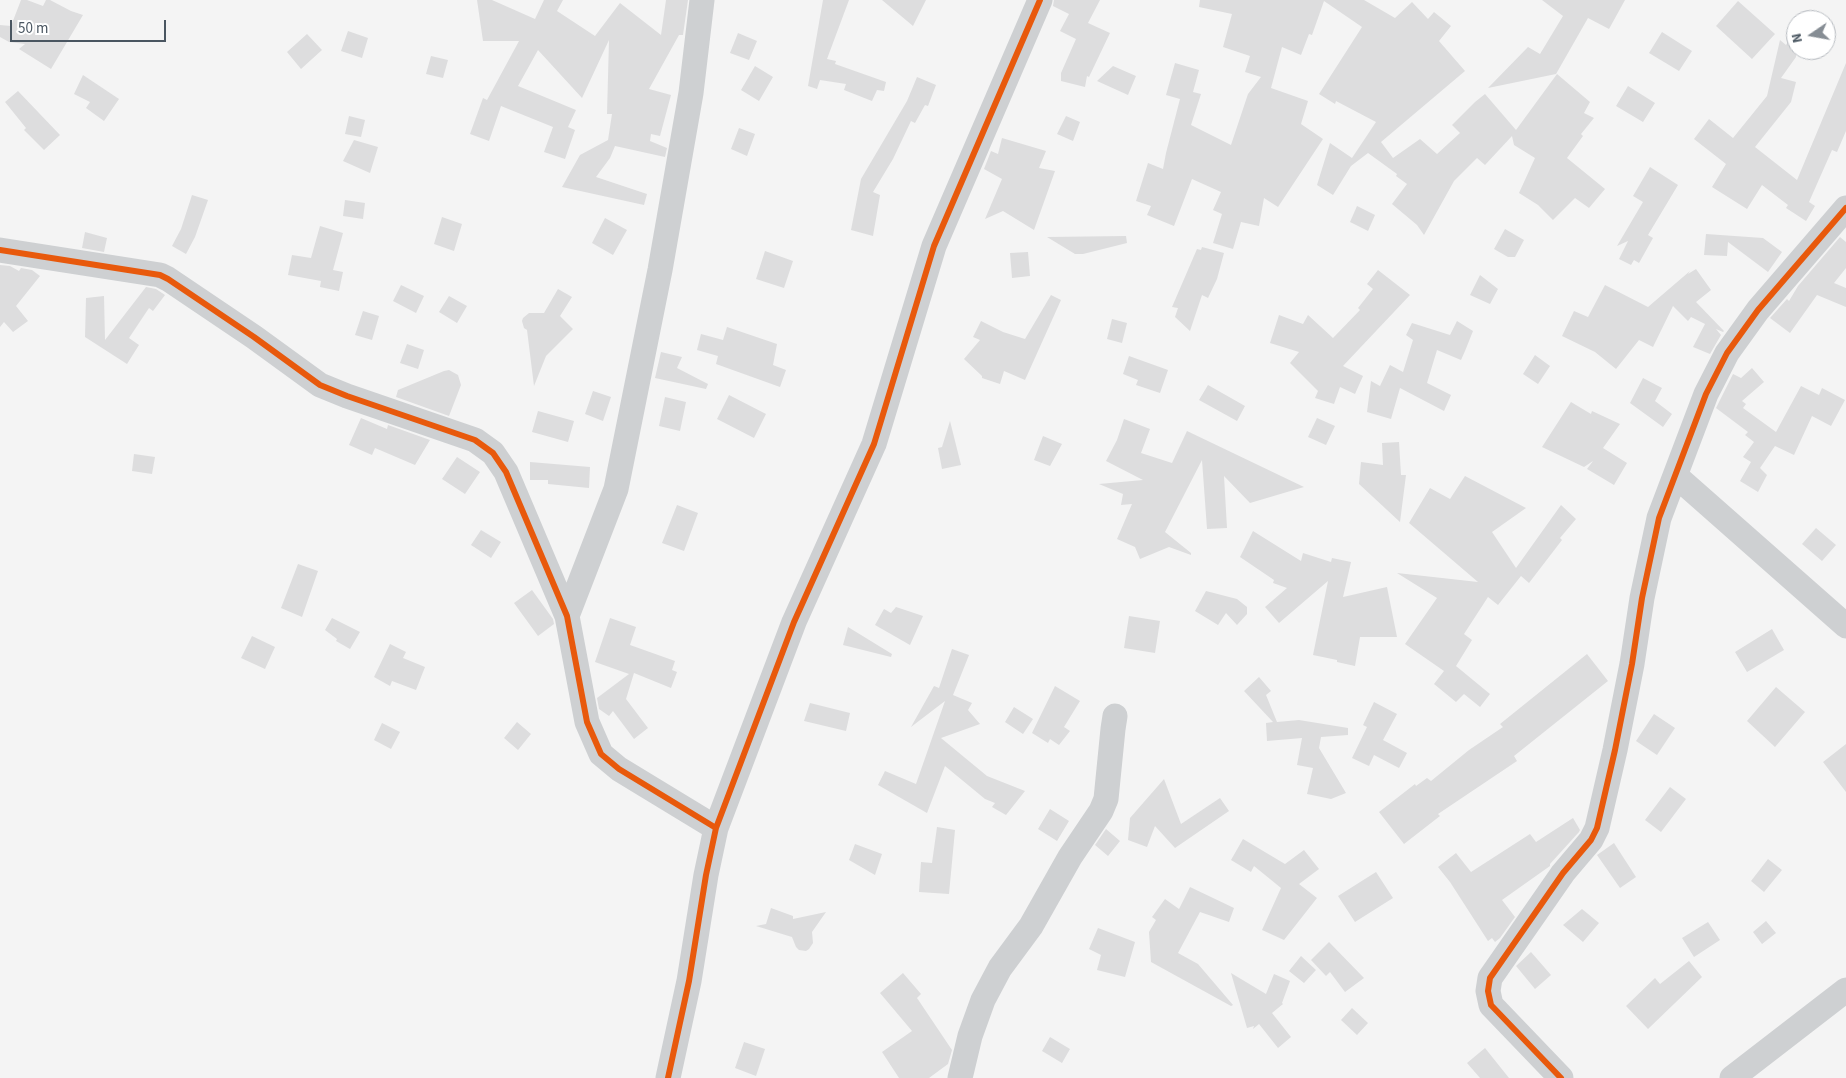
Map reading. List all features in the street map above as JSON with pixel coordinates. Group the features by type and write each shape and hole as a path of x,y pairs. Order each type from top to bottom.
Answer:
{"street":[{"path":"567,616 616,488 660,270 692,93 702,0"},
{"path":"668,1078 689,981 706,875 716,828 794,622 874,444 934,246 1040,0"},
{"path":"1561,1078 1491,1005 1488,991 1490,978 1563,873 1591,840 1597,828 1615,750 1632,664 1642,598 1657,527 1706,394 1727,353 1758,310 1846,208"},
{"path":"0,250 160,275 254,337 320,385 474,440 493,453 506,472 567,616 587,722 601,754 619,769 716,828"},
{"path":"1676,476 1846,626"},
{"path":"960,1078 970,1036 983,1000 1000,968 1031,926 1070,857 1104,805 1108,787 1112,729 1115,716"},
{"path":"1732,1078 1846,990"}],"building":[{"path":"21,0 27,0 43,6 46,0 50,0 83,15 51,69 19,49 25,44 9,42 0,37 0,25 11,26"},
{"path":"477,0 492,0 535,19 544,0 563,0 557,11 595,36 620,3 661,35 666,0 688,0 683,35 679,35 649,89 671,95 660,136 651,134 650,141 667,148 665,157 615,146 610,158 596,177 647,194 644,205 562,187 580,155 608,140 612,114 607,114 609,40 582,98 538,50 518,86 576,110 568,127 575,130 565,159 544,152 553,127 501,106 489,141 470,134 483,98 487,100 519,41 483,41"},
{"path":"823,0 849,0 827,59 836,61 835,64 886,82 884,91 877,90 872,101 844,90 846,84 820,80 817,89 808,86"},
{"path":"882,0 926,0 913,26"},
{"path":"1054,0 1100,0 1088,23 1110,33 1089,77 1087,76 1085,87 1061,81 1061,73 1076,39 1060,31 1069,14 1053,6"},
{"path":"1200,0 1364,0 1395,18 1412,2 1428,19 1434,12 1451,26 1439,41 1465,71 1381,142 1393,158 1420,139 1437,154 1460,133 1452,125 1485,94 1516,130 1557,74 1590,102 1584,113 1594,118 1581,134 1583,136 1567,158 1605,189 1589,208 1575,198 1553,220 1538,205 1519,193 1535,158 1514,145 1512,136 1485,165 1477,158 1454,181 1424,235 1417,225 1392,204 1407,184 1396,176 1397,174 1368,153 1351,166 1333,195 1317,185 1330,143 1352,158 1376,122 1336,101 1335,104 1319,94 1362,27 1324,1 1312,35 1309,34 1301,55 1282,47 1271,88 1308,101 1301,124 1323,139 1278,207 1264,198 1259,226 1241,222 1233,249 1213,243 1222,214 1213,210 1221,192 1192,179 1174,226 1147,215 1151,206 1136,201 1148,163 1163,169 1180,99 1166,95 1175,63 1199,70 1193,92 1201,94 1191,125 1231,145 1248,94 1261,77 1245,72 1250,56 1223,47 1232,14 1199,7"},
{"path":"1542,0 1625,0 1609,29 1588,18 1556,74 1488,88 1528,47 1540,54 1563,16"},
{"path":"1738,1 1775,34 1752,59 1716,26"},
{"path":"348,31 368,38 362,58 341,51"},
{"path":"1662,32 1692,51 1679,71 1649,53"},
{"path":"738,33 757,41 749,60 730,53"},
{"path":"307,34 322,50 301,69 287,52"},
{"path":"1780,40 1786,45 1786,60 1794,60 1781,78 1796,82 1791,102 1755,147 1797,180 1846,63 1846,131 1837,152 1832,150 1809,202 1815,206 1806,221 1786,208 1788,205 1762,185 1747,209 1712,187 1726,164 1694,139 1709,119 1733,138 1767,96"},
{"path":"431,56 448,60 443,78 426,74"},
{"path":"755,66 773,77 759,101 741,90"},
{"path":"1113,66 1136,76 1128,95 1097,81"},
{"path":"83,75 119,99 104,121 86,108 90,102 74,94"},
{"path":"917,77 936,85 928,106 925,105 915,123 911,121 893,159 873,192 880,195 873,236 851,230 861,179 907,101"},
{"path":"1628,86 1655,103 1643,122 1616,106"},
{"path":"18,91 60,135 44,150 24,130 26,128 5,102"},
{"path":"349,116 365,120 361,137 345,134"},
{"path":"1066,116 1080,122 1073,141 1057,134"},
{"path":"739,128 755,134 747,156 731,149"},
{"path":"1002,138 1046,151 1039,168 1055,171 1034,230 1003,211 985,219 1002,179 984,169 991,151 998,154"},
{"path":"354,140 378,147 370,173 343,161"},
{"path":"1650,167 1678,185 1648,235 1653,238 1639,263 1634,260 1631,265 1619,259 1628,241 1617,246 1643,202 1633,196"},
{"path":"192,195 208,200 195,237 186,254 172,246 181,229"},
{"path":"345,200 365,203 363,219 343,216"},
{"path":"1357,206 1375,215 1368,231 1350,222"},
{"path":"442,217 462,224 454,251 434,244"},
{"path":"605,218 627,230 613,255 592,243"},
{"path":"320,226 343,233 333,270 343,272 339,291 320,287 321,281 288,275 292,255 311,258"},
{"path":"1505,229 1524,240 1515,257 1508,257 1494,249"},
{"path":"85,232 107,238 104,252 82,248"},
{"path":"1706,234 1763,238 1782,252 1768,272 1728,242 1727,256 1704,255"},
{"path":"1126,236 1127,243 1083,254 1075,254 1047,237"},
{"path":"1840,237 1846,242 1846,268 1834,283 1846,288 1846,307 1817,295 1790,333 1770,318 1787,299 1789,301 1798,286"},
{"path":"1202,247 1224,253 1217,279 1208,298 1202,295 1190,331 1175,317 1178,308 1172,307 1197,249 1201,250"},
{"path":"765,251 793,261 784,288 756,279"},
{"path":"1028,252 1030,276 1012,278 1010,253"},
{"path":"0,265 10,266 19,271 21,268 32,270 40,276 16,306 28,321 13,332 4,322 0,327"},
{"path":"1696,269 1711,290 1696,302 1724,331 1716,329 1721,335 1710,354 1693,347 1705,324 1691,317 1688,321 1673,306 1653,347 1639,340 1616,369 1595,352 1562,336 1574,311 1588,317 1605,285 1648,307 1690,271 1688,274"},
{"path":"1378,270 1410,295 1343,366 1363,376 1355,394 1340,387 1334,404 1315,398 1318,391 1290,363 1299,352 1270,343 1279,315 1303,324 1308,315 1333,338 1360,310 1358,308 1373,289 1367,284"},
{"path":"1480,275 1498,289 1490,304 1470,295"},
{"path":"401,285 424,296 416,313 393,301"},
{"path":"146,287 156,289 165,295 153,311 149,308 129,338 139,345 127,364 85,337 86,298 104,296 105,340"},
{"path":"558,289 572,297 560,316 573,329 546,356 534,386 527,330 524,328 522,321 529,313 544,313"},
{"path":"1051,295 1061,300 1025,380 1004,371 1000,384 982,378 964,359 980,340 973,337 981,321 1003,332 1025,339"},
{"path":"449,296 467,306 457,323 439,312"},
{"path":"363,311 379,316 372,340 355,335"},
{"path":"1112,319 1127,323 1122,343 1107,339"},
{"path":"1457,321 1473,331 1461,360 1437,350 1427,383 1451,395 1444,411 1400,388 1391,419 1367,412 1371,381 1380,386 1390,365 1403,372 1413,340 1406,335 1412,323 1450,335"},
{"path":"727,327 777,344 773,365 786,370 780,387 716,364 718,356 697,350 701,334 723,340"},
{"path":"407,344 424,350 418,369 400,363"},
{"path":"661,352 682,357 677,368 708,384 706,389 655,378"},
{"path":"1535,355 1550,366 1538,384 1523,374"},
{"path":"1129,356 1168,370 1160,393 1136,385 1138,380 1123,374"},
{"path":"1752,368 1764,382 1742,401 1746,404 1743,408 1776,432 1801,386 1819,395 1822,388 1845,400 1831,426 1812,416 1794,455 1775,446 1760,468 1767,475 1758,492 1740,481 1751,462 1743,457 1754,442 1745,435 1748,432 1716,408 1733,374 1741,378"},
{"path":"449,370 458,375 461,385 449,416 396,397 398,390"},
{"path":"1643,378 1662,388 1655,401 1672,414 1663,427 1630,403"},
{"path":"1208,385 1245,406 1237,421 1199,400"},
{"path":"593,391 611,397 603,421 585,414"},
{"path":"729,395 766,414 754,438 717,419"},
{"path":"665,397 686,402 680,431 659,426"},
{"path":"1571,402 1591,414 1592,411 1620,424 1603,448 1627,463 1614,485 1587,469 1593,461 1584,467 1542,447"},
{"path":"538,411 574,421 568,442 532,432"},
{"path":"361,418 387,429 388,425 430,440 415,465 375,448 372,455 349,445"},
{"path":"1317,418 1335,426 1326,445 1308,437"},
{"path":"1124,419 1150,429 1141,453 1172,463 1187,431 1304,487 1250,503 1224,476 1227,528 1207,529 1202,460 1165,532 1191,555 1169,547 1140,559 1135,547 1117,539 1132,504 1121,505 1123,494 1099,484 1143,480 1106,461 1117,440"},
{"path":"950,421 961,465 942,469 938,448 942,447"},
{"path":"1043,436 1062,444 1050,466 1034,460"},
{"path":"1399,442 1401,475 1406,475 1400,522 1359,484 1361,462 1383,465 1382,443"},
{"path":"134,454 155,457 152,474 132,471"},
{"path":"457,457 480,472 465,494 442,479"},
{"path":"530,462 590,467 589,488 548,484 548,480 530,480"},
{"path":"1465,476 1526,508 1492,532 1516,568 1561,505 1576,519 1560,538 1562,540 1529,583 1521,576 1498,605 1488,597 1464,634 1472,640 1456,666 1490,694 1480,707 1464,694 1456,702 1434,684 1444,671 1405,644 1437,598 1397,573 1478,582 1409,523 1430,488 1450,499"},
{"path":"677,505 698,513 684,551 662,543"},
{"path":"1816,528 1836,545 1822,561 1802,544"},
{"path":"481,530 501,542 491,558 471,545"},
{"path":"1253,531 1301,561 1303,553 1331,562 1332,558 1351,562 1343,597 1387,587 1397,637 1360,637 1355,666 1313,655 1328,581 1279,623 1265,607 1287,588 1273,583 1274,580 1240,557"},
{"path":"298,564 318,571 302,617 281,608"},
{"path":"532,590 553,619 554,624 538,636 514,603"},
{"path":"1206,591 1237,599 1247,607 1247,614 1237,625 1226,613 1218,625 1195,611"},
{"path":"896,607 923,616 910,645 875,625 884,609 891,613"},
{"path":"1129,616 1160,621 1155,653 1124,648"},
{"path":"332,618 360,632 350,649 336,641 337,639 325,630"},
{"path":"610,618 636,627 630,645 675,661 672,670 677,672 671,688 634,673 626,699 648,728 634,739 613,711 609,716 599,709 597,698 629,674 595,662"},
{"path":"848,627 892,654 891,657 843,645"},
{"path":"1772,629 1784,650 1747,672 1735,652"},
{"path":"252,636 275,647 265,669 241,658"},
{"path":"390,644 406,652 403,658 425,667 416,690 392,681 390,686 374,677"},
{"path":"952,649 969,655 953,695 972,703 968,710 980,724 941,738 987,776 1025,791 1006,815 992,807 995,803 985,799 945,766 927,813 878,785 885,771 916,784 945,701 911,727 934,686 939,688"},
{"path":"1587,654 1608,681 1514,756 1517,761 1438,814 1440,816 1404,844 1379,812 1415,784 1416,786 1427,778 1431,781 1469,750 1503,727 1500,724"},
{"path":"1259,677 1271,691 1266,695 1277,722 1299,720 1348,728 1348,735 1321,737 1319,748 1346,793 1331,799 1307,794 1313,768 1297,765 1302,738 1267,741 1266,723 1273,722 1244,691"},
{"path":"1055,686 1080,701 1064,727 1070,731 1059,745 1050,739 1048,743 1032,733"},
{"path":"1776,687 1805,712 1775,747 1747,721"},
{"path":"1374,702 1397,714 1383,740 1407,753 1399,768 1374,755 1369,766 1352,758 1367,727 1363,725"},
{"path":"810,703 850,713 846,731 804,721"},
{"path":"1014,707 1033,719 1023,734 1005,722"},
{"path":"1654,714 1675,728 1657,755 1636,741"},
{"path":"517,722 531,734 518,750 504,738"},
{"path":"382,723 400,732 391,749 374,740"},
{"path":"1846,744 1846,792 1823,762"},
{"path":"1164,779 1181,824 1220,798 1229,811 1175,848 1155,826 1147,847 1128,840 1130,818"},
{"path":"1670,787 1686,799 1661,832 1645,820"},
{"path":"1050,809 1069,821 1057,841 1038,829"},
{"path":"1573,818 1580,830 1579,832 1550,866 1502,900 1515,917 1500,938 1495,942 1492,938 1488,941 1450,882 1438,867 1456,853 1471,872 1530,834 1536,842"},
{"path":"937,827 955,830 949,894 919,892 921,862 932,863"},
{"path":"1106,829 1120,841 1108,856 1095,845"},
{"path":"1243,839 1285,864 1304,850 1319,869 1299,884 1317,898 1284,940 1262,930 1281,888 1254,866 1251,872 1231,860"},
{"path":"1614,843 1636,877 1620,888 1597,855"},
{"path":"855,844 882,854 875,875 849,860"},
{"path":"1768,859 1782,870 1764,892 1751,881"},
{"path":"1376,872 1393,898 1355,922 1338,896"},
{"path":"1190,887 1234,908 1229,922 1200,912 1178,953 1198,964 1233,1005 1231,1006 1151,962 1149,932 1156,920 1152,917 1165,899 1179,909"},
{"path":"771,908 793,916 793,919 826,912 812,932 813,943 809,949 806,951 799,950 792,937 756,926 766,924"},
{"path":"1582,909 1599,923 1583,942 1563,925"},
{"path":"1766,921 1776,933 1762,944 1753,932"},
{"path":"1708,922 1720,940 1694,957 1682,938"},
{"path":"1098,928 1135,942 1125,977 1097,970 1101,955 1089,949"},
{"path":"1329,942 1364,978 1345,992 1330,972 1326,976 1311,960"},
{"path":"1531,952 1551,975 1535,989 1516,966"},
{"path":"1301,956 1316,970 1304,983 1289,971"},
{"path":"1689,961 1702,977 1648,1029 1626,1006 1655,978 1660,984"},
{"path":"903,973 921,994 917,998 952,1050 948,1064 929,1078 899,1078 882,1052 912,1031 880,993"},
{"path":"1231,973 1266,994 1274,974 1290,981 1283,1004 1272,1013 1291,1037 1278,1048 1259,1024 1253,1029 1254,1026 1247,1028"},
{"path":"1352,1008 1368,1023 1357,1035 1341,1020"},
{"path":"1050,1037 1070,1049 1062,1063 1042,1051"},
{"path":"744,1042 765,1049 756,1076 735,1068"},
{"path":"1485,1048 1509,1078 1480,1078 1467,1063"}],"cycle path":[{"path":"668,1078 689,981 706,875 716,828 794,622 874,444 934,246 1040,0"},
{"path":"1561,1078 1491,1005 1488,991 1490,978 1563,873 1591,840 1597,828 1615,750 1632,664 1642,598 1659,518 1706,394 1727,353 1758,310 1846,208"},
{"path":"0,250 160,275 254,337 320,385 475,440 493,453 506,472 567,616 587,722 601,754 619,769 716,828"}]}
